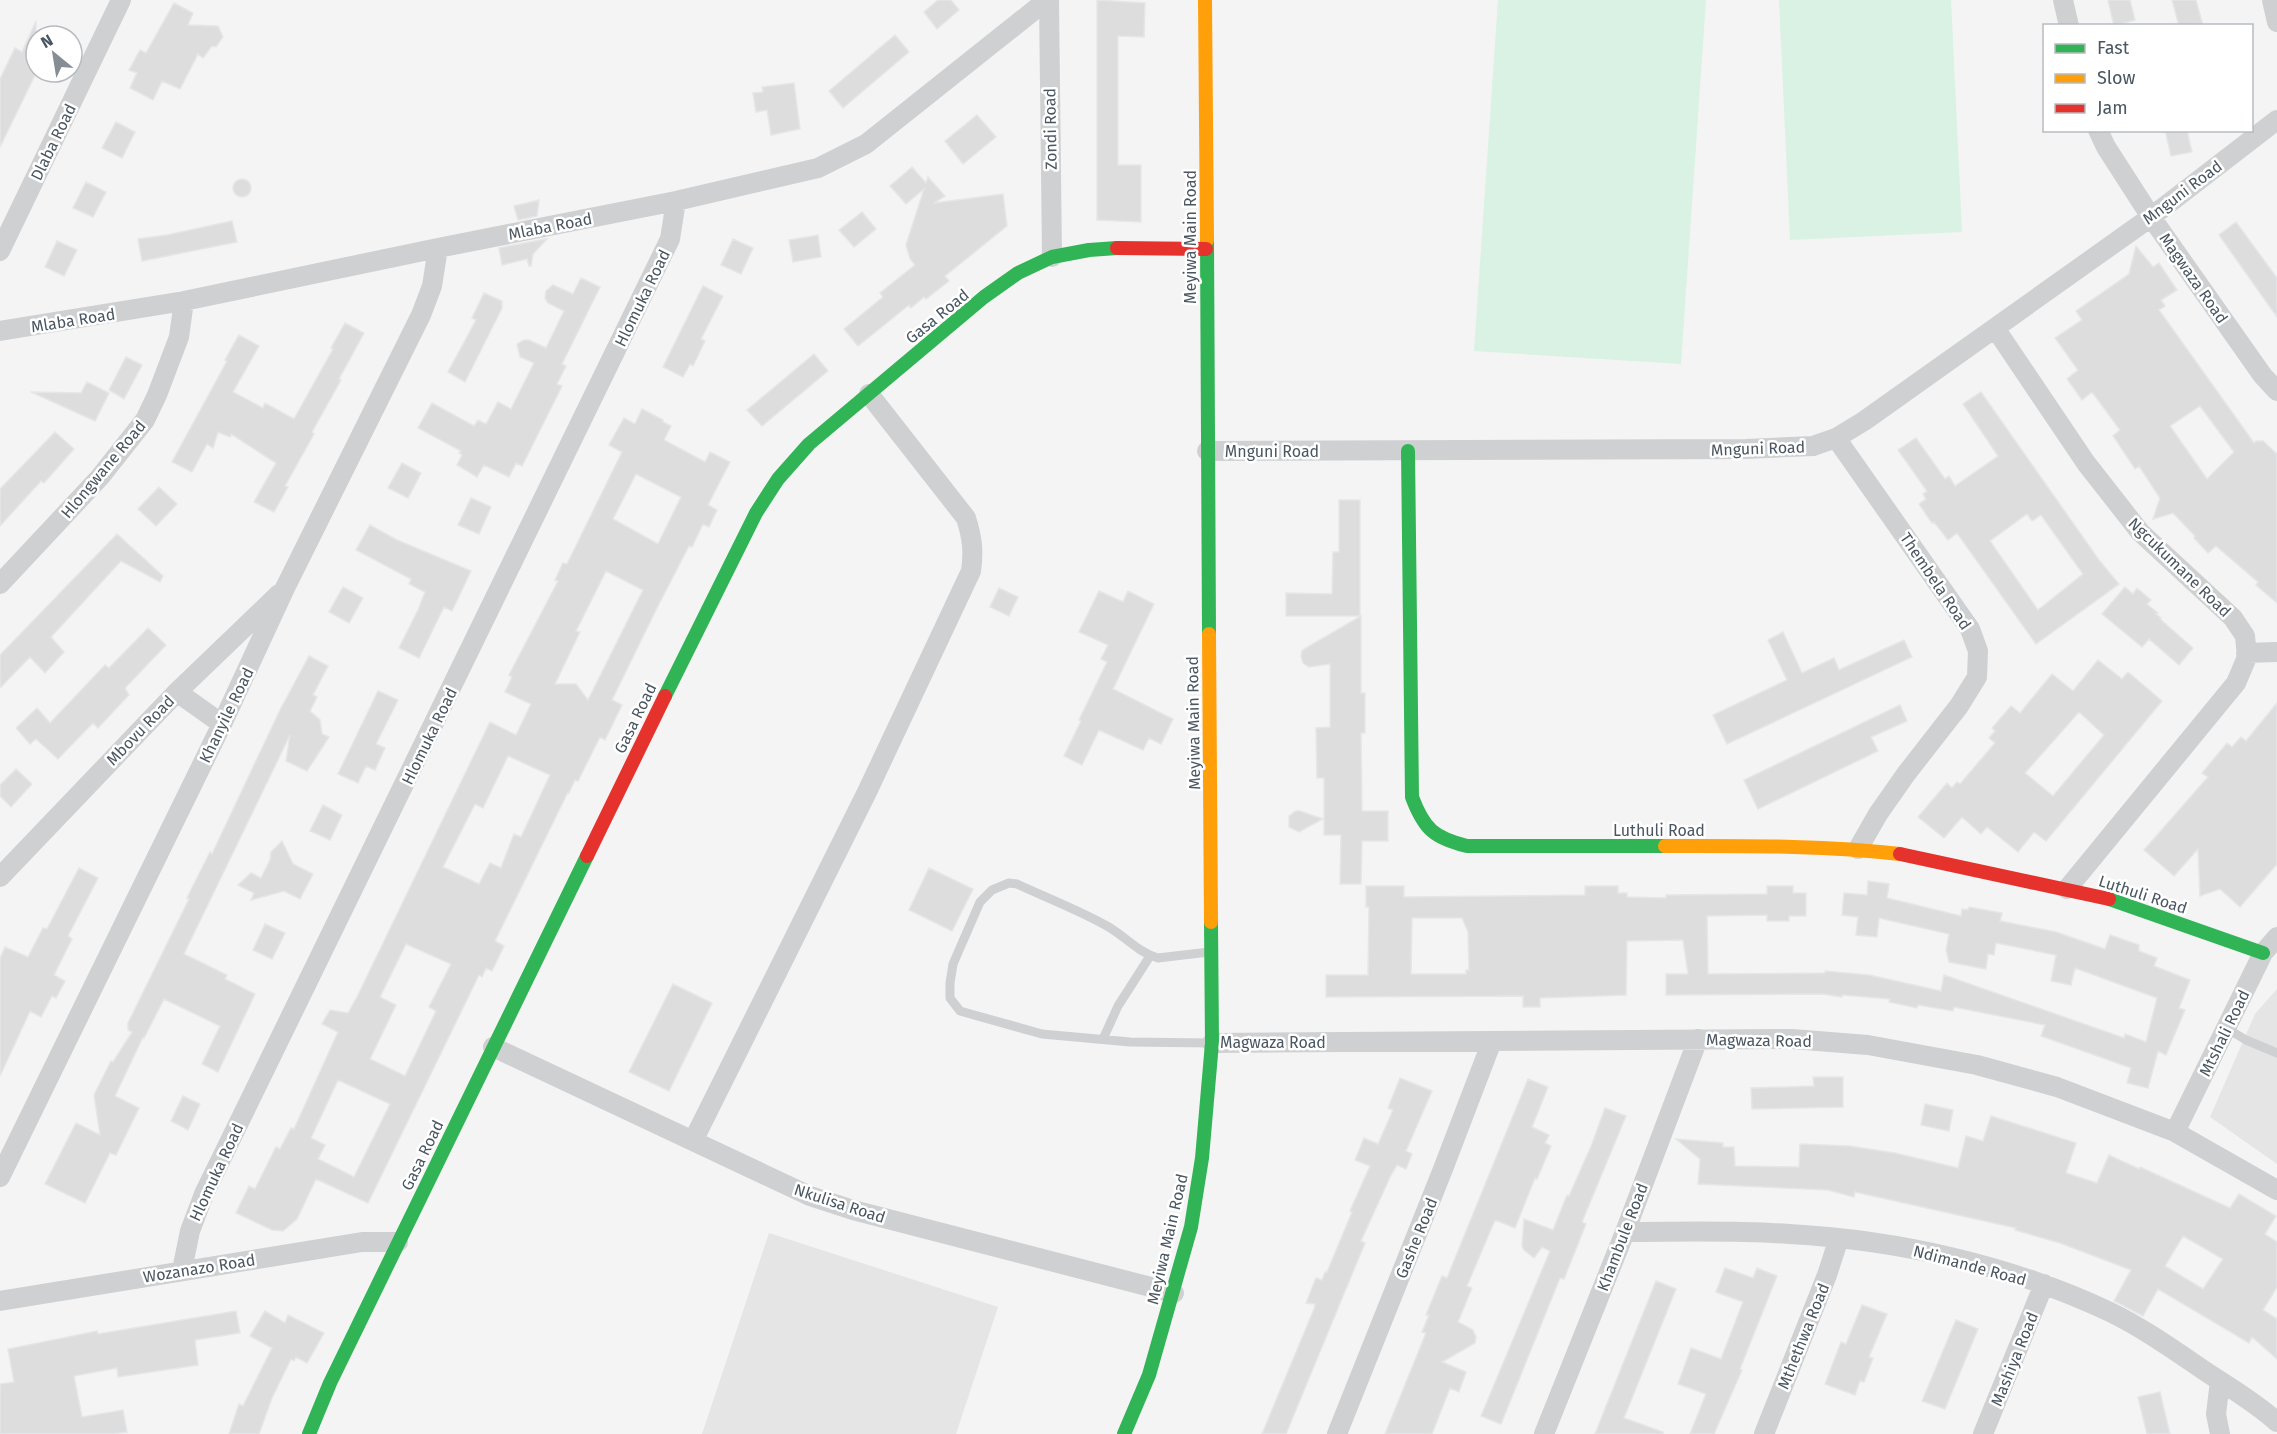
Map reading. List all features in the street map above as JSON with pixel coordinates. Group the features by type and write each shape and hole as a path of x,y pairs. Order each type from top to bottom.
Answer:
{"street":[{"name":"Dlaba Road","path":"0,251 120,0"},
{"name":"Mlaba Road","path":"0,331 184,301 676,201 818,168 866,144 1048,0"},
{"name":"Zondi Road","path":"1048,0 1052,257"},
{"name":"Meyiwa Main Road","path":"1124,1434 1149,1375 1191,1227 1202,1158 1212,1043 1205,0"},
{"path":"2063,0 2069,24"},
{"path":"2271,0 2277,22"},
{"name":"Mnguni Road","path":"1207,451 1790,448 1814,446 1836,438 1995,328 2151,217 2277,120"},
{"name":"Magwaza Road","path":"2099,132 2106,147 2151,217 2263,375 2277,391"},
{"name":"Hlomuka Road","path":"182,1270 190,1231 204,1194 670,239 676,201"},
{"name":"Khanyile Road","path":"0,1177 222,724 285,588 421,315 432,286 438,248"},
{"name":"Gasa Road","path":"309,1434 330,1383 492,1047 757,510 779,478 812,442 1003,283 1052,257 1098,250 1206,249"},
{"name":"Hlongwane Road","path":"0,584 100,477 145,420 179,337 184,301"},
{"name":"Ngcukumane Road","path":"1995,328 2085,463 2139,532 2233,618 2245,636 2246,653"},
{"path":"693,1141 876,771 971,571 974,554 966,518 869,394"},
{"name":"Thembela Road","path":"1836,438 1970,629 1978,651 1977,677 1959,706 1878,814 1858,849"},
{"name":"Luthuli Road","path":"1408,451 1412,797 1418,816 1427,830 1445,842 1467,846 1797,846 1858,849 1917,856 2105,897 2263,953"},
{"name":"Mbovu Road","path":"0,877 177,692 285,588"},
{"path":"2067,889 2236,683 2246,653 2277,652"},
{"path":"177,692 222,724"},
{"name":"Mtshali Road","path":"2175,1132 2263,953 2277,937"},
{"name":"Khambule Road","path":"1544,1434 1625,1232 1698,1039"},
{"name":"Magwaza Road","path":"1212,1043 1792,1039 1868,1045 1977,1065 2057,1087 2175,1132 2277,1190"},
{"name":"Gashe Road","path":"1337,1434 1492,1041"},
{"name":"Nkulisa Road","path":"492,1047 810,1196 853,1210 1174,1293"},
{"name":"Ndimande Road","path":"1625,1232 1787,1234 1839,1238 1914,1249 2044,1284 2112,1313 2220,1381 2277,1422"},
{"name":"Mthethwa Road","path":"1764,1434 1827,1275 1839,1238"},
{"name":"Wozanazo Road","path":"0,1301 362,1242 398,1242"},
{"name":"Mashiya Road","path":"1983,1434 2044,1284"},
{"path":"2220,1381 2216,1414 2220,1434"}],"lane":[{"path":"1211,951 1166,957 1150,956 1141,952 1107,926 1017,884 1009,883 992,890 980,902 953,964 950,998 960,1011 1042,1034 1169,1044 1212,1043"},
{"path":"1103,1039 1118,1006 1150,956"},
{"path":"2226,1028 2246,1040 2277,1053"}],"shaded area":[{"path":"2277,989 2277,1164 2210,1117 2255,1014"},
{"path":"769,1233 998,1307 956,1434 702,1434"}],"green space":[{"path":"1498,0 1706,0 1681,364 1474,351"},
{"path":"1779,0 1951,0 1962,232 1790,240"}],"building":[{"path":"938,0 951,0 959,10 937,29 924,12"},
{"path":"1097,0 1145,3 1144,37 1118,36 1118,165 1141,165 1141,222 1097,220"},
{"path":"2108,0 2130,0 2135,20 2114,24"},
{"path":"2172,0 2196,0 2202,24 2178,24"},
{"path":"174,3 193,13 188,25 218,26 223,37 216,47 212,46 203,58 198,54 180,89 162,81 153,100 130,88 137,73 129,70 140,50 146,53"},
{"path":"895,35 909,52 843,108 829,91"},
{"path":"15,48 22,52 24,48 24,84 31,84 0,147 0,79"},
{"path":"794,83 800,129 771,135 767,110 756,112 753,93 763,92 762,87"},
{"path":"977,115 996,137 963,164 945,141"},
{"path":"116,122 135,132 122,158 102,148"},
{"path":"2165,132 2187,132 2192,152 2171,156"},
{"path":"912,167 926,183 928,177 945,196 934,203 1003,194 1007,226 945,276 949,281 911,308 909,305 858,346 844,329 883,297 880,293 915,265 910,259 906,245 924,189 906,204 890,186"},
{"path":"238,179 246,179 251,184 249,195 238,197 233,192 233,184"},
{"path":"86,182 106,192 93,217 73,208"},
{"path":"539,200 537,216 518,220 514,206"},
{"path":"862,212 876,229 854,247 839,230"},
{"path":"232,221 237,242 142,261 138,239"},
{"path":"2236,222 2277,278 2277,317 2219,235"},
{"path":"818,235 821,257 793,262 789,240"},
{"path":"547,239 533,254 531,266 527,259 502,265 499,248"},
{"path":"733,239 753,248 741,274 721,265"},
{"path":"57,241 77,250 64,276 45,267"},
{"path":"2136,246 2153,267 2159,263 2177,290 2161,300 2165,306 2159,310 2254,443 2263,441 2277,454 2277,603 2256,585 2258,582 2216,546 2208,553 2173,513 2153,519 2160,498 2139,466 2135,469 2113,436 2120,430 2092,392 2082,400 2067,379 2078,370 2055,338 2082,320 2076,311 2129,274","holes":["2200,406 2234,452 2207,479 2170,426"]},
{"path":"581,278 600,287 562,364 566,366 557,384 562,386 522,466 516,463 509,477 484,465 477,477 457,465 462,455 459,453 461,451 418,428 432,403 474,426 478,420 486,424 498,402 511,409 534,363 520,357 517,344 529,340 546,348 564,311 548,303 545,298 546,291 553,285 573,294"},
{"path":"703,286 723,296 701,339 705,341 693,366 690,364 683,377 663,367"},
{"path":"484,293 502,301 502,308 465,382 448,372 476,320 472,318"},
{"path":"345,323 364,333 312,432 314,434 285,486 288,487 274,512 254,502 276,463 231,434 230,437 218,432 213,448 207,444 192,472 172,462 239,335 259,346 233,392 263,408 265,403 294,419"},
{"path":"814,354 828,371 762,426 747,410"},
{"path":"126,357 142,365 124,399 109,390"},
{"path":"87,382 109,393 95,421 31,392 81,393"},
{"path":"1981,392 2099,560 2119,584 2036,644 1957,533 1948,540 1934,522 1932,523 1919,504 1926,499 1923,494 1927,491 1898,450 1916,438 1945,479 1949,476 1955,486 1998,456 1963,404","holes":["2027,514 2032,521 2041,515 2083,574 2038,610 1990,541"]},
{"path":"642,409 671,426 664,440 705,462 710,452 730,462 708,505 717,510 709,527 703,524 692,547 689,546 612,700 622,705 605,740 600,737 578,781 575,780 568,792 495,941 504,946 492,971 486,968 482,977 479,975 368,1203 316,1179 297,1219 283,1231 272,1230 236,1213 249,1186 255,1189 276,1147 280,1149 291,1128 294,1129 338,1032 322,1024 330,1010 348,1013 357,997 490,722 516,735 531,704 505,692 512,677 509,675 558,581 555,580 563,563 567,564 622,452 609,445 624,418 635,424","holes":["636,474 681,497 658,544 613,519","606,571 643,590 588,700 576,684 555,684 580,632 576,631","508,756 550,775 521,837 514,834 501,868 490,863 479,884 443,867 475,804 483,808","406,944 451,964 429,1007 436,1011 405,1076 370,1059 396,1005 380,997","338,1080 390,1104 354,1177 318,1159 325,1145 311,1138"]},
{"path":"55,432 74,449 44,483 41,481 0,526 0,489"},
{"path":"402,463 421,473 408,498 388,488"},
{"path":"159,487 177,504 156,526 138,509"},
{"path":"471,498 491,507 479,534 458,525"},
{"path":"1339,500 1360,500 1360,616 1286,616 1286,593 1332,594 1333,552 1339,552"},
{"path":"370,525 397,540 471,571 452,611 444,607 419,658 399,648 425,592 409,584 411,579 356,550"},
{"path":"117,534 163,576 160,582 121,561 51,637 64,652 45,673 30,657 0,688 0,655"},
{"path":"343,587 363,598 349,623 329,612"},
{"path":"2125,587 2133,594 2137,588 2151,600 2147,604 2158,613 2156,614 2160,619 2193,648 2179,665 2149,639 2142,647 2102,614"},
{"path":"999,588 1018,597 1009,616 990,607"},
{"path":"1099,591 1123,602 1128,591 1154,604 1113,689 1173,719 1161,744 1149,738 1143,750 1099,730 1082,765 1064,756 1107,662 1101,659 1108,645 1079,632"},
{"path":"1361,616 1361,693 1365,693 1365,733 1361,733 1362,811 1388,811 1388,841 1362,841 1361,884 1340,884 1341,835 1324,835 1324,778 1317,778 1316,728 1330,727 1330,664 1309,667 1303,663 1301,656 1302,651 1306,648"},
{"path":"148,628 166,645 125,688 129,695 98,728 93,723 58,759 36,739 30,744 16,728 37,708 50,723 105,665 109,668"},
{"path":"1783,632 1802,673 1834,658 1839,670 1904,640 1912,657 1727,744 1713,715 1787,680 1768,640"},
{"path":"309,656 328,666 313,695 317,697 310,711 320,720 322,734 329,737 307,771 286,761 290,735 184,954 227,975 225,979 255,994 218,1072 202,1064 220,1026 164,999 115,1096 139,1108 116,1155 110,1153 85,1203 45,1184 76,1123 100,1135 94,1095 111,1061 113,1062 132,1032 128,1030 128,1023 189,899 187,898 210,852 212,854 280,710"},
{"path":"2098,660 2122,679 2128,672 2162,701 2046,841 2034,832 2018,852 1987,827 1981,834 1962,817 1944,838 1918,817 1947,783 1952,788 1957,782 1960,784 1995,743 1989,738 1995,731 1992,728 2011,706 2020,713 2052,674 2073,691","holes":["2079,712 2104,735 2053,796 2025,773"]},
{"path":"378,691 398,700 376,744 385,748 375,770 366,766 358,783 338,774"},
{"path":"2277,703 2277,864 2240,907 2220,889 2200,896 2198,849 2174,876 2144,850 2208,777 2202,773 2227,743 2232,747 2241,737 2246,741"},
{"path":"1900,705 1907,721 1871,737 1878,751 1758,809 1744,780"},
{"path":"16,769 32,784 11,807 0,796 0,785"},
{"path":"323,805 342,815 330,840 310,831"},
{"path":"1296,811 1323,819 1299,832 1289,827 1289,816"},
{"path":"282,841 293,864 313,874 300,899 284,891 251,900 254,893 238,885 251,873 261,878 270,860 271,852"},
{"path":"79,868 98,878 68,936 72,939 54,975 65,981 56,998 52,996 41,1017 30,1011 0,1076 0,959 5,947 28,957 43,928 47,929"},
{"path":"929,868 973,889 952,931 909,910"},
{"path":"1868,881 1889,884 1887,898 1961,916 1962,909 1968,910 1969,907 2002,913 2000,921 2056,932 2105,949 2110,935 2139,945 2139,951 2157,958 2154,966 2190,980 2179,1008 2185,1010 2166,1055 2158,1051 2148,1088 2127,1083 2131,1068 2041,1036 2045,1025 1954,1007 1953,1011 1918,1005 1917,1008 1889,1002 1890,999 1823,994 1666,995 1666,974 1688,974 1683,940 1627,941 1626,995 1540,998 1540,1007 1523,1007 1523,996 1326,997 1326,975 1368,975 1369,907 1366,907 1366,886 1404,886 1404,897 1585,895 1585,886 1618,886 1618,893 1627,893 1627,897 1666,898 1666,895 1767,894 1767,886 1793,886 1793,893 1806,893 1806,916 1789,916 1789,921 1767,921 1767,915 1707,916 1708,974 1825,973 1825,971 1869,975 1941,991 1944,975 2124,1038 2125,1034 2146,1042 2157,998 2075,968 2071,985 2051,981 2056,955 1996,943 1994,955 1988,954 1986,969 1949,962 1946,950 1949,934 1879,918 1877,937 1856,935 1858,917 1842,915 1844,893 1867,895","holes":["1412,918 1462,918 1468,932 1469,970 1466,970 1466,974 1411,974"]},
{"path":"265,924 285,933 272,959 253,950"},
{"path":"673,984 712,1003 669,1091 629,1072"},
{"path":"1813,1077 1843,1077 1843,1107 1752,1109 1751,1088 1814,1086"},
{"path":"1400,1078 1432,1091 1406,1151 1412,1154 1406,1169 1397,1165 1391,1175 1361,1241 1365,1243 1286,1434 1262,1434 1314,1309 1315,1304 1306,1303 1316,1278 1322,1280 1327,1272 1370,1166 1355,1160 1364,1138 1378,1144 1393,1110 1388,1108"},
{"path":"1528,1079 1548,1087 1532,1127 1549,1135 1545,1143 1551,1146 1515,1228 1495,1220 1467,1286 1472,1288 1458,1322 1473,1330 1476,1337 1475,1343 1442,1362 1466,1372 1459,1392 1450,1388 1432,1434 1385,1434 1426,1333 1422,1332 1429,1315 1426,1315 1442,1276 1447,1278"},
{"path":"183,1096 200,1104 188,1130 171,1121"},
{"path":"1925,1104 1953,1110 1949,1131 1921,1125"},
{"path":"1605,1108 1626,1116 1582,1222 1586,1224 1564,1279 1560,1278 1501,1424 1481,1416 1550,1251 1542,1247 1534,1258 1524,1250 1522,1246 1524,1219 1553,1230 1592,1144"},
{"path":"1991,1116 2076,1143 2066,1173 2097,1183 2109,1155 2230,1208 2239,1194 2276,1216 2265,1234 2277,1242 2277,1287 2263,1310 2277,1319 2277,1359 2252,1337 2249,1343 2158,1289 2143,1316 2114,1301 2131,1270 2060,1243 2015,1230 2016,1228 1855,1192 1854,1197 1828,1190 1698,1184 1700,1159 1676,1139 1723,1143 1723,1147 1734,1147 1735,1166 1799,1167 1800,1144 1849,1146 1895,1153 1958,1168 1966,1136 1983,1141","holes":["2183,1236 2223,1259 2203,1289 2165,1266"]},
{"path":"1725,1268 1753,1278 1757,1268 1777,1276 1740,1369 1742,1370 1714,1434 1690,1434 1706,1394 1678,1384 1691,1348 1721,1359 1743,1302 1716,1292"},
{"path":"1656,1281 1676,1289 1624,1418 1663,1432 1663,1434 1595,1434"},
{"path":"1862,1305 1887,1314 1869,1357 1873,1358 1864,1382 1860,1381 1855,1395 1825,1384 1841,1342 1846,1344"},
{"path":"236,1311 240,1333 195,1340 198,1365 118,1377 117,1368 74,1376 82,1417 123,1410 127,1432 0,1434 0,1384 14,1382 8,1349 97,1331 98,1334"},
{"path":"265,1311 285,1323 288,1315 324,1333 307,1363 296,1357 294,1361 291,1359 272,1398 259,1434 229,1434 239,1404 243,1406 272,1348 250,1336"},
{"path":"1956,1320 1978,1329 1945,1409 1922,1401"},
{"path":"2160,1392 2170,1434 2147,1434 2138,1397"}],"traffic: fast":[{"path":"1207,240 1209,634"},
{"path":"665,696 756,513 778,479 809,444 984,297 1018,273 1052,257 1089,250 1117,248"},
{"path":"1408,451 1412,797 1421,817 1438,835 1467,846 1665,846"},
{"path":"309,1434 330,1383 587,856"},
{"path":"2109,899 2263,953"},
{"path":"1124,1434 1149,1375 1191,1227 1202,1158 1212,1043 1211,922"}],"traffic: slow":[{"path":"1205,0 1207,240"},
{"path":"1209,634 1211,922"},
{"path":"1665,846 1754,846 1900,854"}],"traffic: jam":[{"path":"1117,248 1206,249"},
{"path":"587,856 665,696"},
{"path":"1900,854 2109,899"}]}
